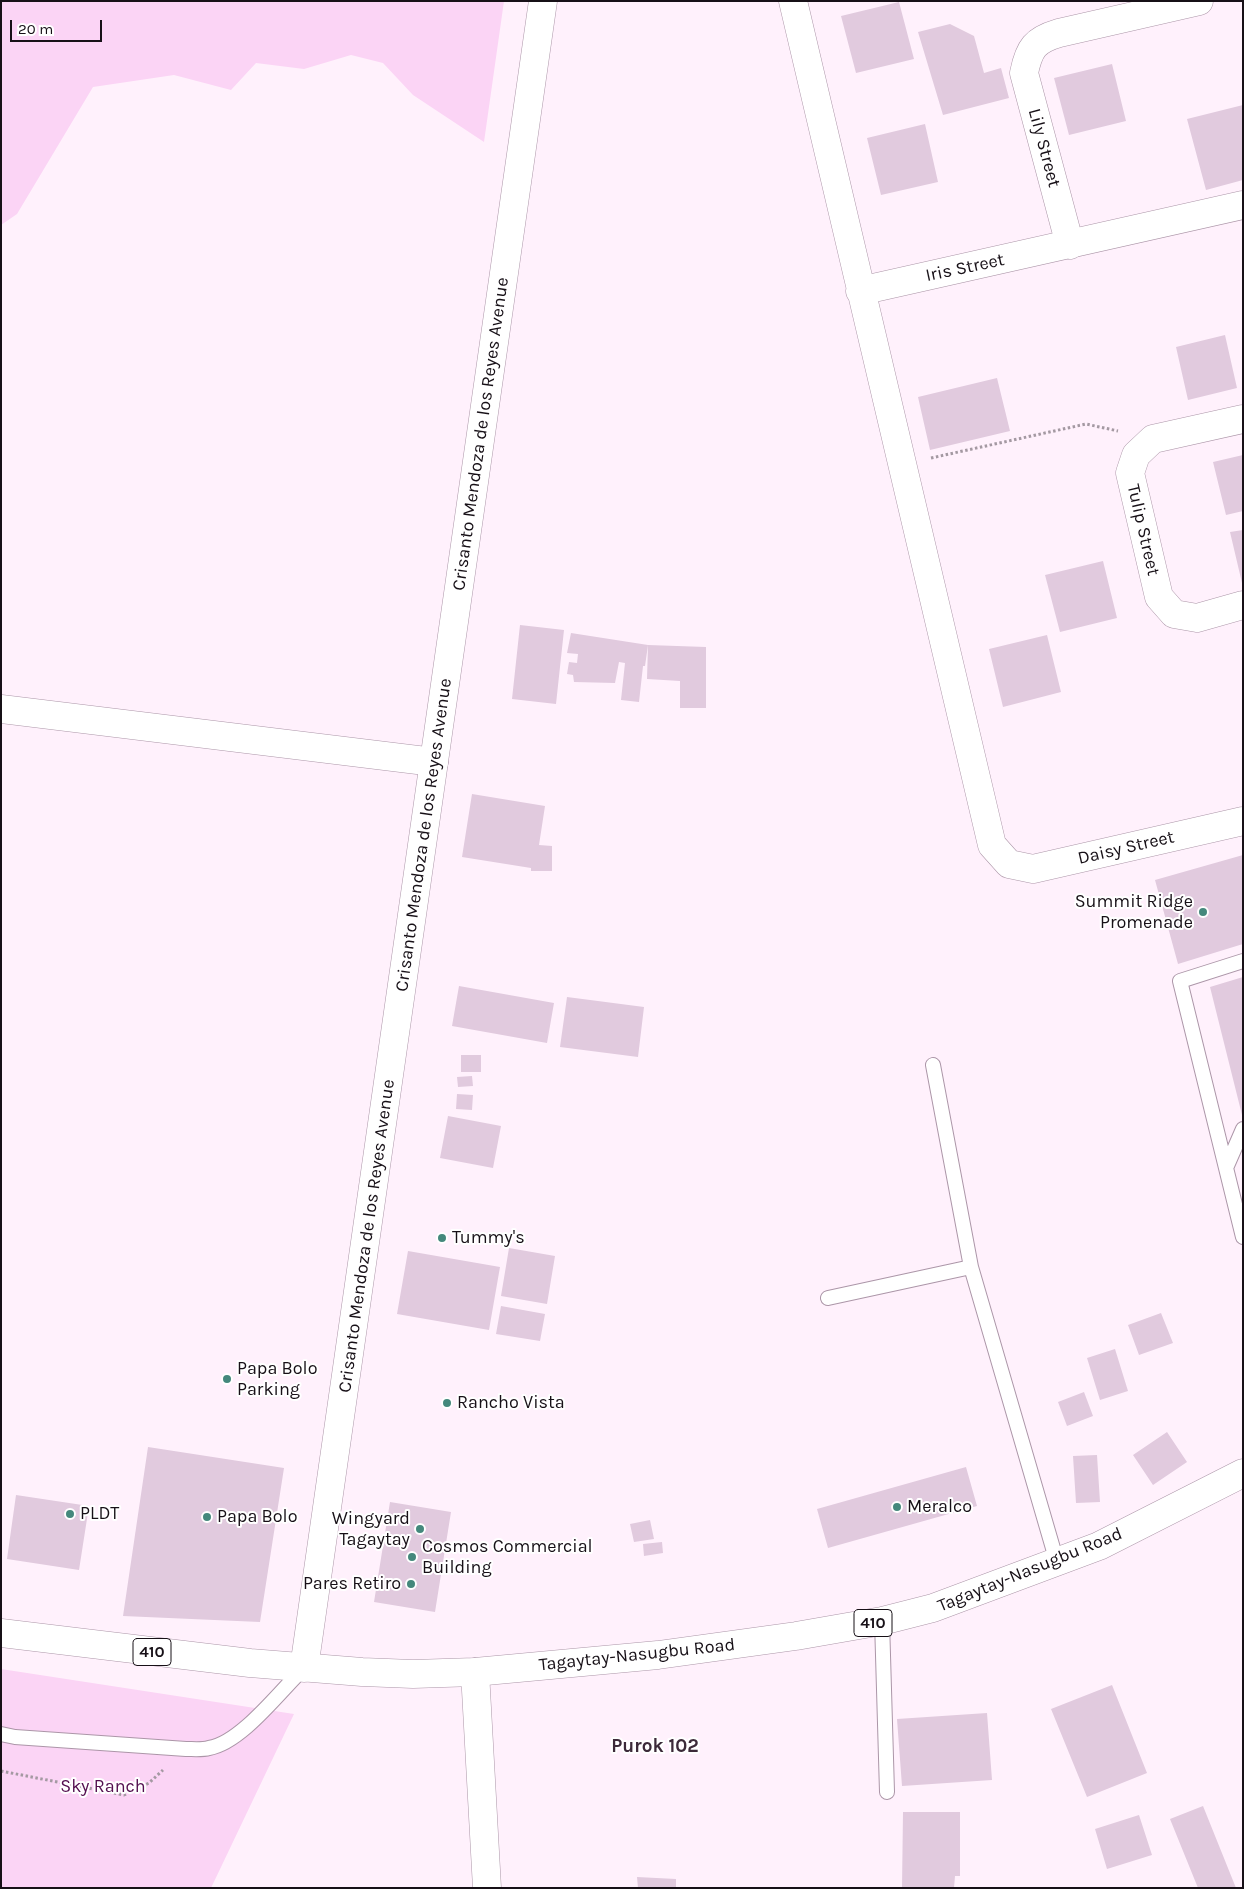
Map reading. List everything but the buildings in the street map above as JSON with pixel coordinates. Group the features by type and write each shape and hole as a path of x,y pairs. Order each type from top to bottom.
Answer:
{"main road":[{"name":"Crisanto Mendoza de los Reyes Avenue","path":"304,1668 543,1"},
{"path":"793,1 902,465"},
{"name":"Lily Street","path":"1070,245 1024,73 1028,53 1043,38 1059,33 1199,1"},
{"path":"1070,245 1243,205"},
{"name":"Iris Street","path":"860,291 1070,245"},
{"path":"1153,440 1243,419"},
{"name":"Tulip Street","path":"1153,440 1136,455 1130,473 1159,597 1174,614 1197,618 1243,604"},
{"name":"Daisy Street","path":"902,465 992,845 1009,864 1033,870 1243,821"},
{"path":"1,709 434,762"},
{"name":"Tagaytay-Nasugbu Road","path":"1,1633 304,1668 413,1674 475,1672 658,1656 882,1621 933,1608 1100,1546 1243,1473"},
{"path":"475,1672 487,1888"}],"lane":[{"path":"1243,961 1180,981 1243,1237"},
{"path":"932,1065 971,1267 1057,1562"},
{"path":"1226,1168 1243,1129"},
{"path":"828,1298 971,1267"},
{"path":"882,1621 887,1792"},
{"path":"1,1734 186,1750 210,1748 234,1738 304,1668"}],"path":[{"path":"902,465 1086,424 1153,440"},
{"path":"1,1771 124,1795 149,1783 186,1750"}],"green space":[{"path":"1,1 504,1 484,142 413,95 383,63 351,55 304,69 256,63 231,90 174,75 93,87 17,214 1,225"},
{"name":"Sky Ranch","path":"1,1669 294,1714 211,1888 1,1888"}],"place":[{"name":"Summit Ridge Promenade","path":"1203,912"},
{"name":"Tummy's","path":"442,1238"},
{"name":"Papa Bolo Parking","path":"227,1379"},
{"name":"Rancho Vista","path":"447,1403"},
{"name":"Meralco","path":"897,1507"},
{"name":"PLDT","path":"70,1514"},
{"name":"Papa Bolo","path":"207,1517"},
{"name":"Wingyard Tagaytay","path":"420,1529"},
{"name":"Cosmos Commercial Building","path":"412,1557"},
{"name":"Pares Retiro","path":"411,1584"}],"district":[{"name":"Purok 102","path":"655,1747"}]}
